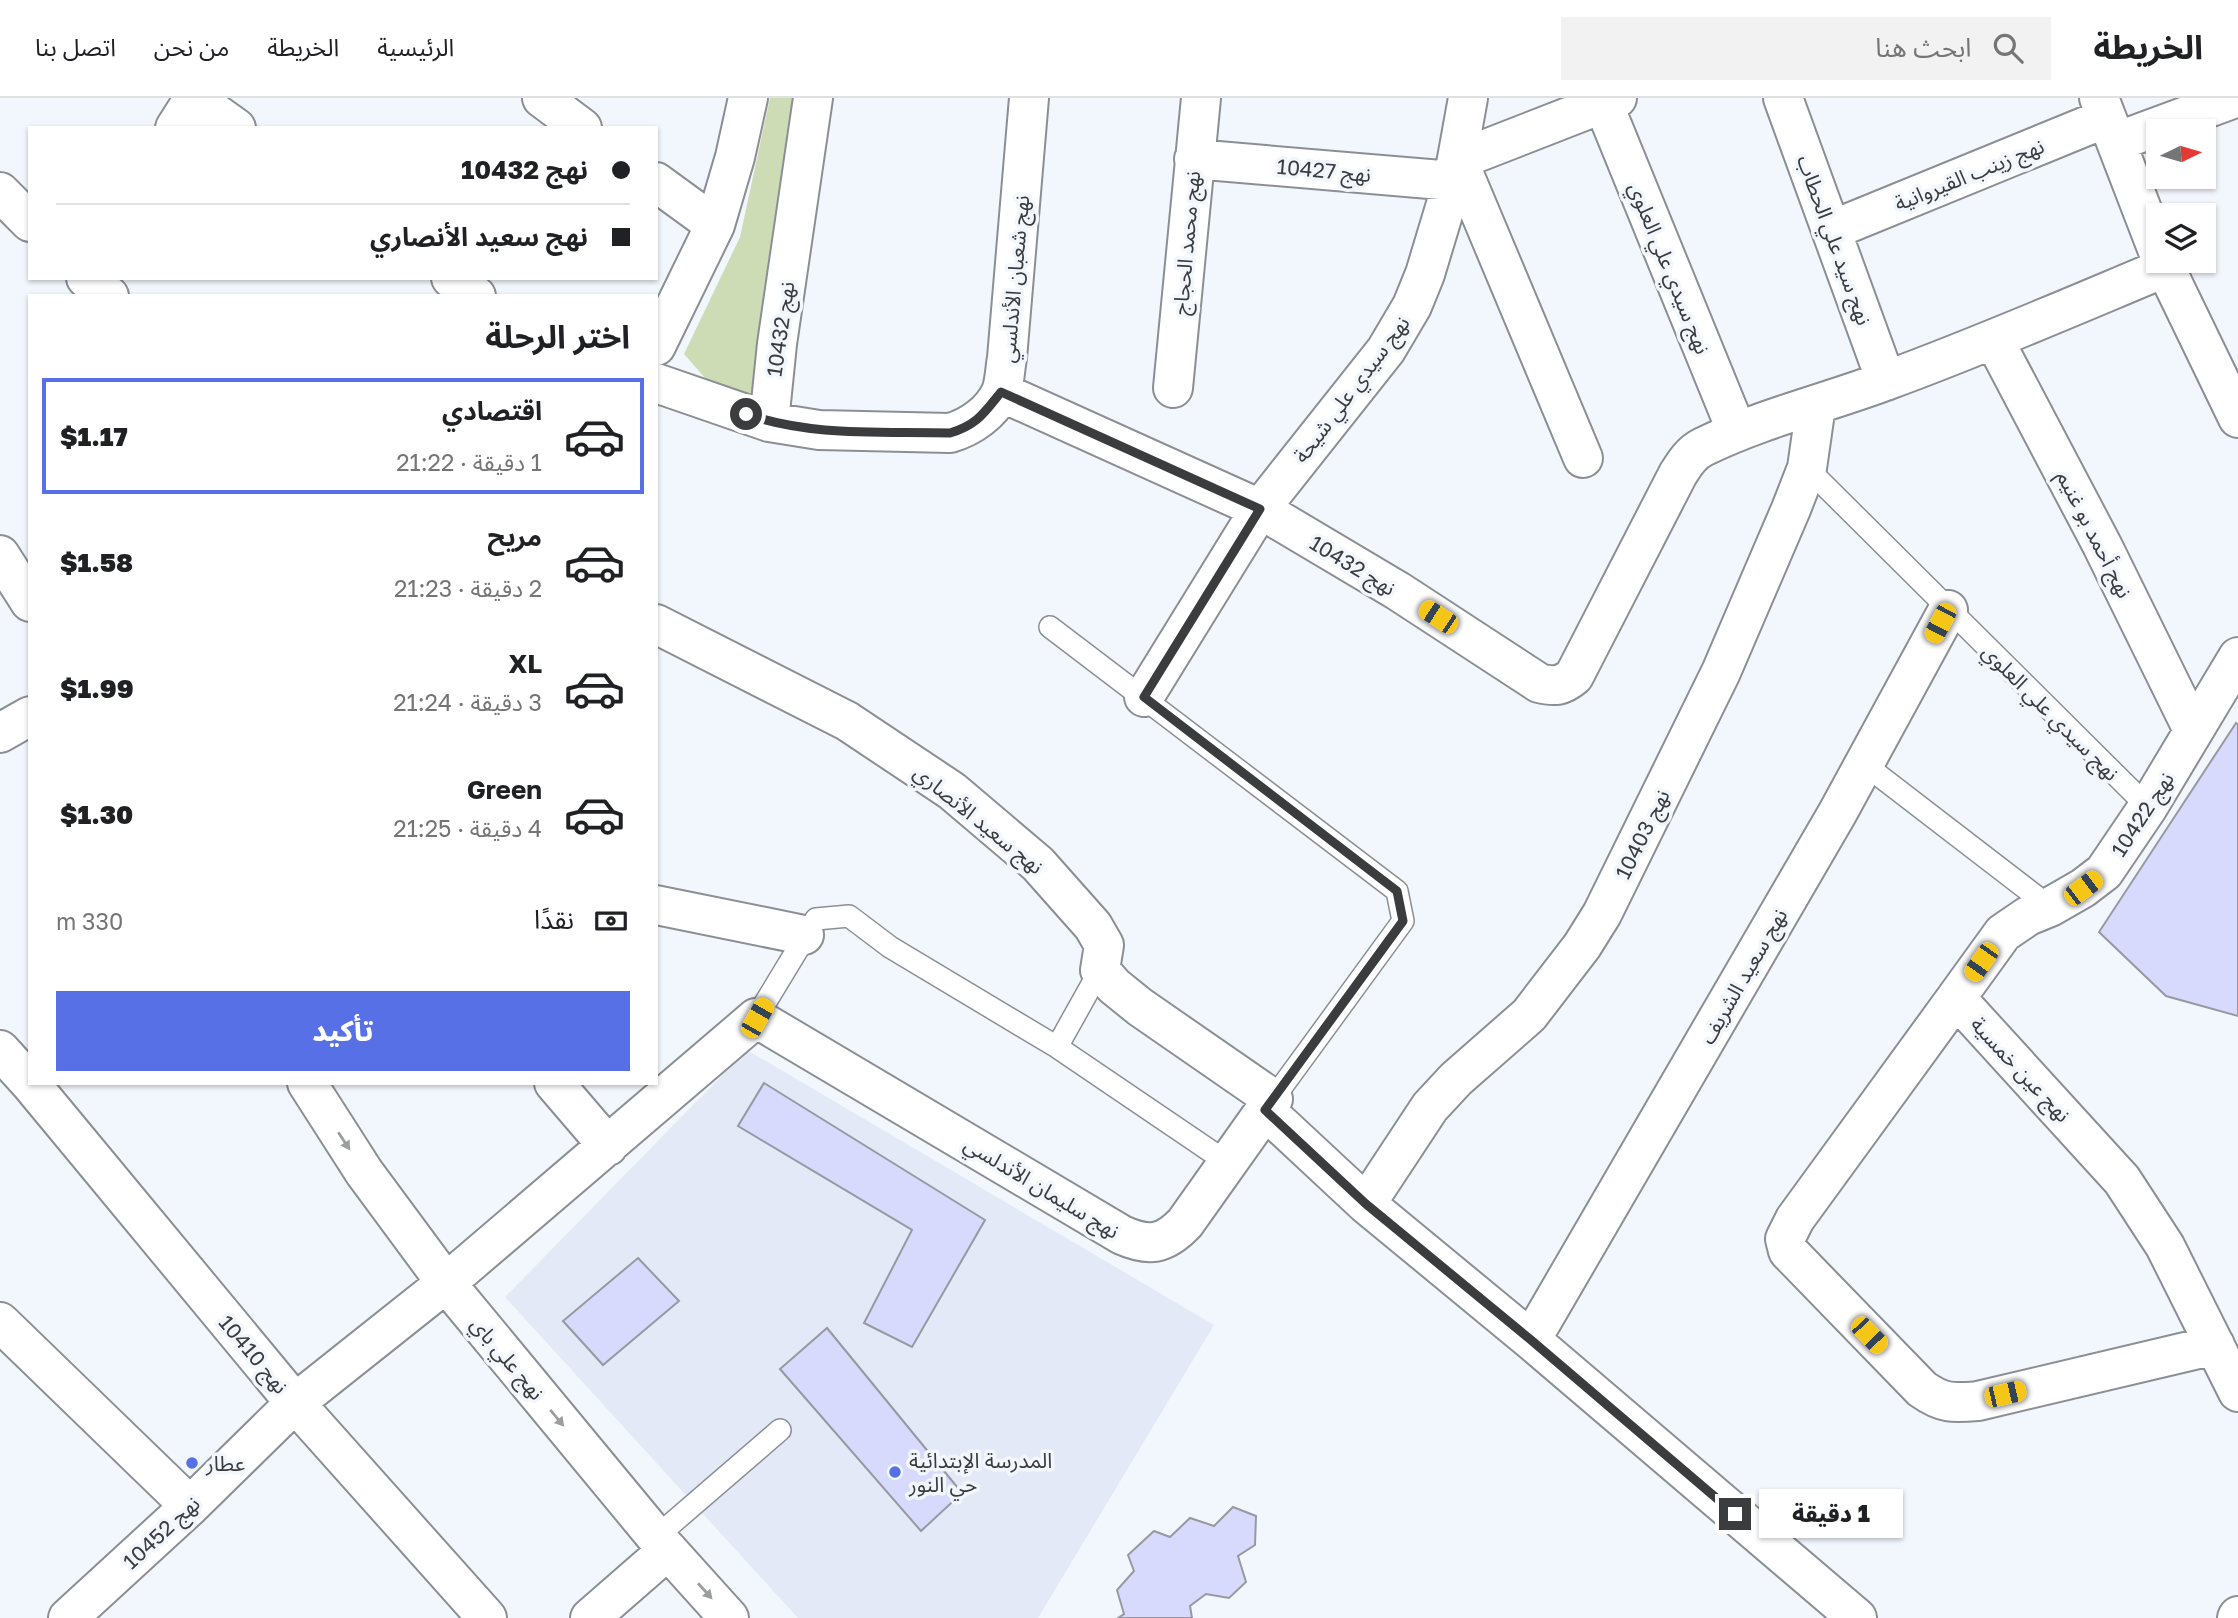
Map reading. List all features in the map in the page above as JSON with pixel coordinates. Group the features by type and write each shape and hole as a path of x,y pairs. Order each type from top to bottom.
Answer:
{"street":[{"path":"176,126 194,98 233,126"},
{"path":"542,98 579,126"},
{"path":"658,342 715,225 735,157 748,98"},
{"name":"نهج 10432","path":"769,422 777,344 813,98"},
{"name":"نهج شعبان الأندلسي","path":"769,422 819,430 950,433 966,428 981,417 1001,392 1007,358 1029,98"},
{"name":"نهج محمد الحجاج","path":"1172,388 1201,98"},
{"name":"نهج سيدي علي شيحة","path":"1144,697 1260,509 1386,349 1412,306 1425,274 1456,171 1468,98"},
{"name":"نهج سيد علي الحطاب","path":"1783,98 1886,382"},
{"name":"نهج زينب القيروانية","path":"1832,230 2107,119 2235,98"},
{"path":"1583,458 1456,171 1610,100"},
{"name":"نهج سيدي علي العلوي","path":"1610,100 1737,432"},
{"path":"2107,119 2146,221"},
{"name":"نهج 10427","path":"1194,159 1456,171"},
{"path":"658,183 715,225"},
{"path":"0,192 28,220"},
{"path":"1737,432 1886,382 1994,340 2146,267"},
{"path":"2167,273 2238,418"},
{"path":"89,280 106,294"},
{"path":"454,280 473,294"},
{"name":"نهج أحمد بو غنيم","path":"1994,340 2102,545 2193,730"},
{"path":"658,384 769,422"},
{"name":"نهج 10432","path":"1001,392 1260,509 1398,591 1539,683 1554,687 1565,684 1574,676 1689,457 1737,432"},
{"name":"نهج 10403","path":"1366,1204 1430,1107 1456,1079 1528,1015 1582,946 1602,914 1721,672 1807,468 1816,405"},
{"path":"0,555 28,599"},
{"name":"نهج سعيد الشريف","path":"1531,1340 1838,812 1948,610"},
{"name":"نهج سعيد الأنصاري","path":"658,625 847,721 952,791 1038,864 1093,926 1104,945 1100,970"},
{"name":"نهج 10422","path":"1956,998 2003,933 2028,916 2083,888 2104,872 2148,807 2238,657"},
{"path":"0,733 28,717"},
{"path":"658,905 804,935"},
{"path":"1100,970 1114,986 1140,1007 1269,1105 1366,1204 1531,1340 1857,1618"},
{"name":"نهج عين خمسية","path":"2215,1345 1978,1401 1958,1403 1937,1400 1922,1389 1788,1251 1785,1240 1795,1219 1956,998 2122,1180 2165,1246 2215,1345 2238,1392"},
{"name":"نهج سليمان الأندلسي","path":"757,1018 1138,1242 1156,1242 1173,1236 1269,1105"},
{"name":"نهج 10452","path":"72,1617 295,1403 446,1283 757,1018"},
{"name":"نهج 10410","path":"19,1076 295,1403 487,1618"},
{"name":"نهج علي باي","path":"308,1085 364,1172 446,1283 662,1544 729,1618"},
{"path":"556,1085 608,1146"},
{"path":"0,1322 190,1506"},
{"path":"590,1618 662,1544"}],"lane":[{"name":"نهج سيدي علي العلوي","path":"1807,468 2148,807"},
{"name":"نهج سليمان الأندلسي","path":"1050,626 1397,891 1403,921 1269,1105"},
{"path":"1864,764 2050,907"},
{"path":"757,1018 804,935 816,919 849,916 890,947 1058,1047 1228,1163"},
{"path":"1058,1047 1100,970"},
{"path":"662,1544 780,1430"}],"shaded area":[{"name":"المدرسة الإبتدائية حي النور","path":"747,1050 1214,1325 1038,1618 798,1618 505,1297"}],"green space":[{"path":"770,98 804,98 760,408 719,394 684,354 740,237"}],"building":[{"path":"2236,723 2238,1016 2166,996 2099,932"},
{"path":"764,1083 985,1220 912,1347 864,1323 912,1230 738,1126"},
{"path":"638,1258 679,1301 603,1365 563,1321"},
{"path":"827,1328 962,1493 921,1531 780,1369"},
{"path":"1233,1507 1256,1516 1255,1545 1238,1556 1246,1582 1229,1598 1206,1594 1190,1606 1192,1618 1118,1618 1124,1614 1117,1590 1134,1571 1128,1555 1154,1531 1170,1537 1190,1518 1214,1526"}],"place":[{"name":"عطار","path":"192,1463"},
{"name":"المدرسة الإبتدائية حي النور","path":"895,1472"}],"route":[{"path":"746,414 769,422 819,430 950,433 966,428 981,417 1001,392 1260,509 1144,697 1397,891 1403,921 1265,1110 1366,1204 1735,1514"}]}
